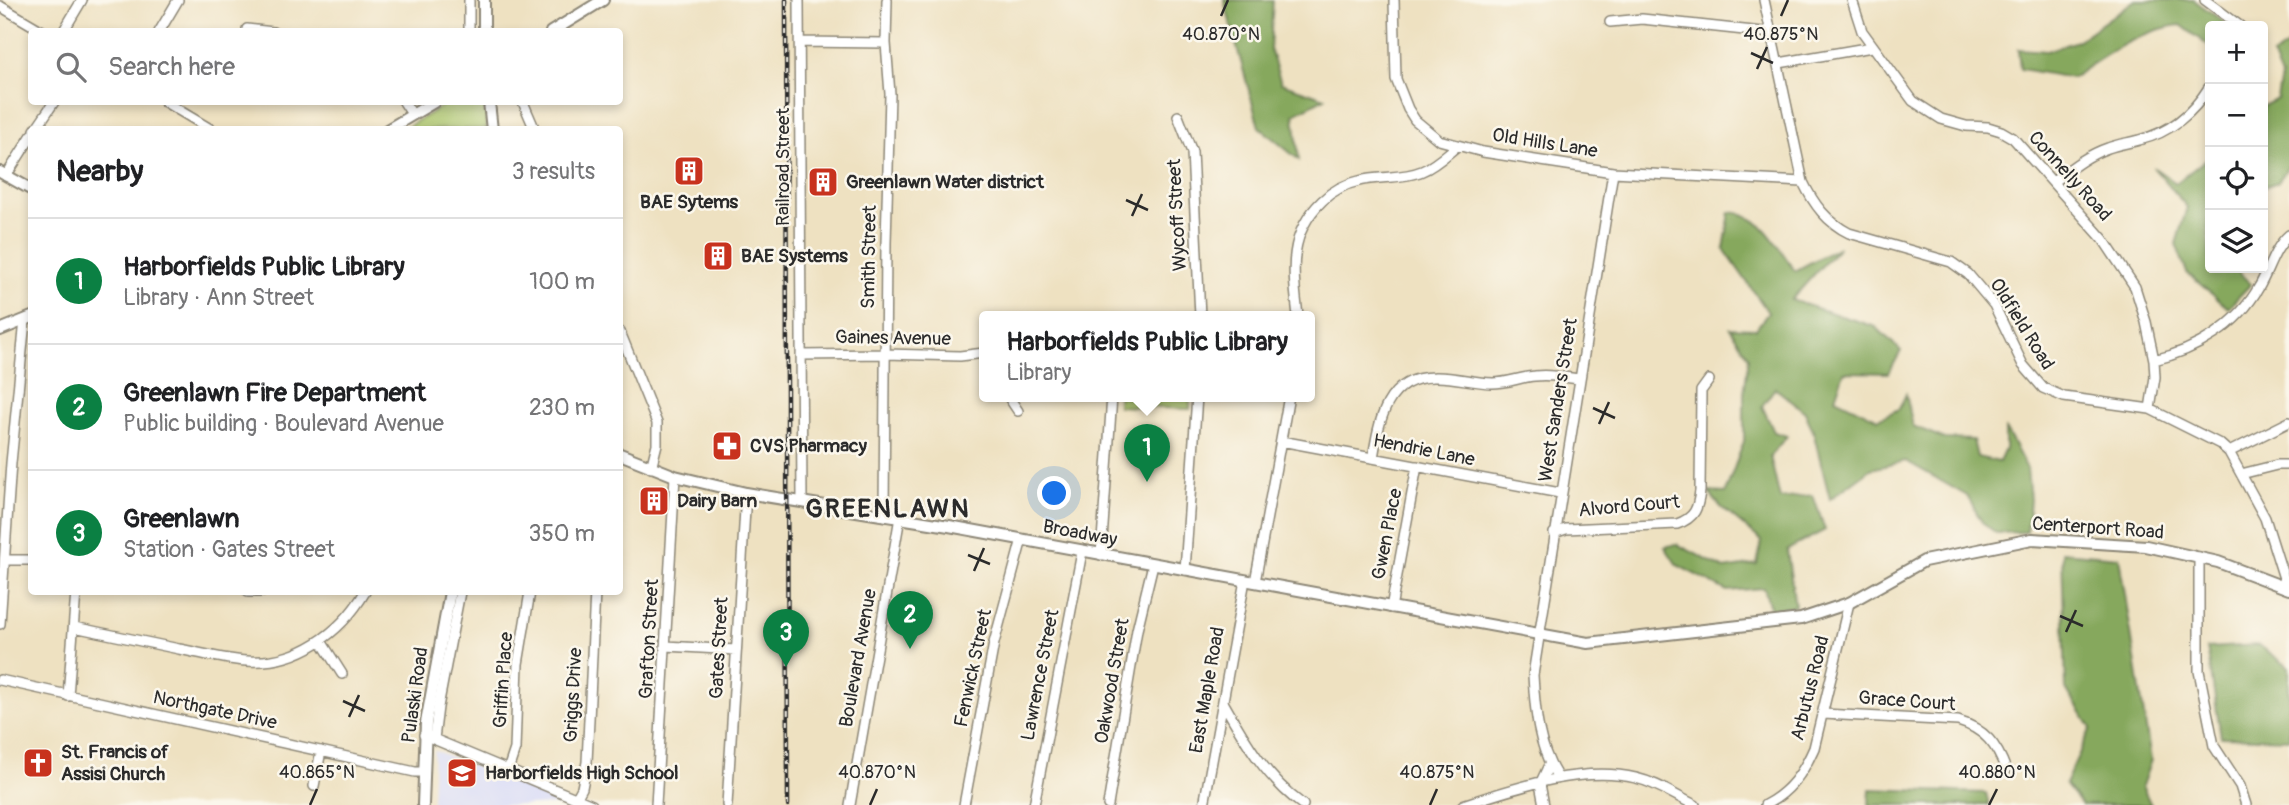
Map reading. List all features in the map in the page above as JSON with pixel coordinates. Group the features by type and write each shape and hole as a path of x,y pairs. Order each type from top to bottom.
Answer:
{"main road":[{"path":"558,28 603,0"},
{"path":"483,4 486,28"},
{"path":"393,126 428,105"},
{"path":"489,105 492,126"},
{"path":"3,174 28,188"},
{"path":"0,330 28,319"},
{"name":"Broadway","path":"623,455 675,476 746,493 901,517 1538,635"},
{"name":"Centerport Road","path":"1538,635 1588,643 1801,619 1849,603 1923,561 2032,539 2146,546 2218,562 2288,589"},
{"name":"Pulaski Road","path":"423,805 423,772 429,737 429,700 449,595"}],"street":[{"path":"65,28 82,0"},
{"path":"161,28 178,0"},
{"path":"469,0 469,28"},
{"name":"Railroad Street","path":"799,0 802,502"},
{"name":"Smith Street","path":"884,514 890,94 887,0"},
{"name":"Old Hills Lane","path":"1394,0 1396,79 1408,109 1426,131 1439,140 1457,146 1613,172 1803,183"},
{"name":"Oldfield Road","path":"1764,0 1803,183 1812,201 1837,227 1863,238 1951,262 1968,274 1994,305 2023,365 2043,388 2064,397 2150,409 2220,444 2229,452 2265,518 2288,589"},
{"name":"Connelly Road","path":"1852,0 1862,31 1913,101 1926,111 1956,125 1988,127 2001,131 2019,144 2103,239 2125,270 2141,303 2154,360 2155,377 2150,409"},
{"path":"2206,0 2233,21"},
{"path":"0,6 37,28"},
{"path":"1611,22 1642,19 1772,33"},
{"path":"800,43 887,43"},
{"path":"1779,63 1872,47"},
{"path":"2053,182 2092,154 2155,135 2170,127 2196,107 2205,94"},
{"path":"38,126 52,105"},
{"path":"169,105 205,126"},
{"path":"406,105 412,114"},
{"path":"524,105 533,126"},
{"name":"Wycoff Street","path":"1178,116 1192,152 1199,311"},
{"path":"3,174 28,140"},
{"path":"1297,311 1294,264 1296,245 1300,230 1317,206 1336,189 1347,184 1421,172 1457,146"},
{"name":"West Sanders Street","path":"1558,778 1549,765 1538,730 1533,675 1613,172"},
{"path":"2154,360 2191,349 2221,330 2234,318 2259,287 2277,251 2289,235"},
{"path":"0,624 11,463 28,319"},
{"path":"623,339 657,423 657,444 651,468"},
{"name":"Gaines Avenue","path":"801,355 960,356 979,354"},
{"path":"1373,458 1380,420 1386,405 1406,384 1418,379 1432,376 1483,383 1509,382 1546,375 1578,379"},
{"name":"Alvord Court","path":"1554,533 1579,528 1677,524 1694,514 1699,505 1700,491 1701,391 1709,380"},
{"path":"1012,402 1018,411"},
{"path":"1101,555 1112,402"},
{"path":"1185,570 1197,402"},
{"name":"East Maple Road","path":"1204,805 1223,702 1288,402"},
{"path":"2229,452 2289,422"},
{"name":"Hendrie Lane","path":"1281,441 1560,493"},
{"path":"0,460 11,463"},
{"path":"2241,474 2289,465"},
{"name":"Gwen Place","path":"1391,608 1417,466"},
{"name":"Grafton Street","path":"656,805 675,476"},
{"name":"Gates Street","path":"727,805 746,493"},
{"name":"Boulevard Avenue","path":"850,805 901,517"},
{"name":"Fenwick Street","path":"964,805 994,643 1022,539"},
{"name":"Lawrence Street","path":"1034,805 1082,552"},
{"path":"2199,557 2199,670 2208,719 2214,746 2240,786 2246,805"},
{"path":"5,560 28,560"},
{"name":"Oakwood Street","path":"1108,805 1137,630 1153,564"},
{"path":"68,696 76,595"},
{"path":"74,627 250,662 284,657 321,641 346,619 363,595"},
{"path":"459,595 438,707 429,737 592,805"},
{"name":"Griffin Place","path":"508,769 515,749 518,664 530,595"},
{"name":"Griggs Drive","path":"576,799 582,788 587,762 595,595"},
{"name":"Arbutus Road","path":"1765,805 1779,798 1792,786 1806,767 1814,748 1849,603"},
{"path":"321,641 342,674"},
{"path":"666,646 736,650"},
{"name":"Northgate Drive","path":"0,680 423,772"},
{"path":"1223,702 1251,751 1277,783 1303,805"},
{"name":"Grace Court","path":"1823,714 1973,725 1993,743 2006,770"},
{"path":"314,786 321,751"},
{"path":"1544,805 1540,784 1549,765"},
{"path":"1463,805 1558,778 1607,775 1638,778 1695,805"}],"shaded area":[{"name":"Harborfields High School","path":"434,750 568,805 432,805"}],"green space":[{"path":"1224,0 1273,0 1270,49 1281,83 1325,98 1294,114 1299,160 1259,127"},
{"path":"2135,0 2194,0 2222,21 2205,21 2205,43 2181,25 2166,28 2124,45 2072,78 2020,69 2018,49 2047,51 2077,41"},
{"path":"2289,45 2289,165 2278,182 2268,185 2268,104 2277,99 2281,77 2272,56"},
{"path":"444,105 485,105 487,126 409,126"},
{"path":"2205,160 2205,273 2239,273 2251,284 2228,308 2187,273 2176,244 2187,207 2153,167 2176,183"},
{"path":"1730,212 1742,214 1761,225 1795,271 1839,247 1791,300 1876,327 1901,351 1889,373 1844,372 1835,398 1878,419 1899,409 1906,394 1913,426 1945,439 1973,440 1977,457 1999,462 2005,449 2005,428 2027,469 2030,500 2027,532 1996,533 1982,522 1967,496 1906,461 1871,469 1830,499 1813,431 1805,412 1775,388 1762,406 1774,432 1787,436 1770,456 1780,499 1813,495 1825,530 1787,550 1795,606 1771,611 1764,588 1727,591 1677,565 1665,547 1677,544 1724,569 1757,564 1762,541 1722,508 1708,492 1725,493 1744,441 1744,393 1749,357 1730,328 1756,329 1768,312 1724,249"},
{"path":"1118,402 1190,402 1190,409 1118,406"},
{"path":"2062,552 2119,557 2151,760 2142,786 2151,805 2082,805 2065,784 2091,728 2066,689"},
{"path":"2259,645 2289,667 2289,739 2221,737 2207,648"},
{"path":"1870,789 1986,793 1989,805 1869,805"}],"railway":[{"path":"786,0 788,805"}],"place":[{"name":"BAE Sytems","path":"689,171"},
{"name":"Greenlawn Water district","path":"823,182"},
{"name":"BAE Systems","path":"718,256"},
{"name":"CVS Pharmacy","path":"727,446"},
{"name":"Harborfields Public Library","path":"1147,482"},
{"name":"Dairy Barn","path":"654,501"},
{"name":"Greenlawn Fire Department","path":"910,649"},
{"name":"Greenlawn","path":"786,667"},
{"name":"St. Francis of Assisi Church","path":"38,763"},
{"name":"Harborfields High School","path":"462,773"}],"district":[{"name":"GREENLAWN","path":"888,509"}]}
